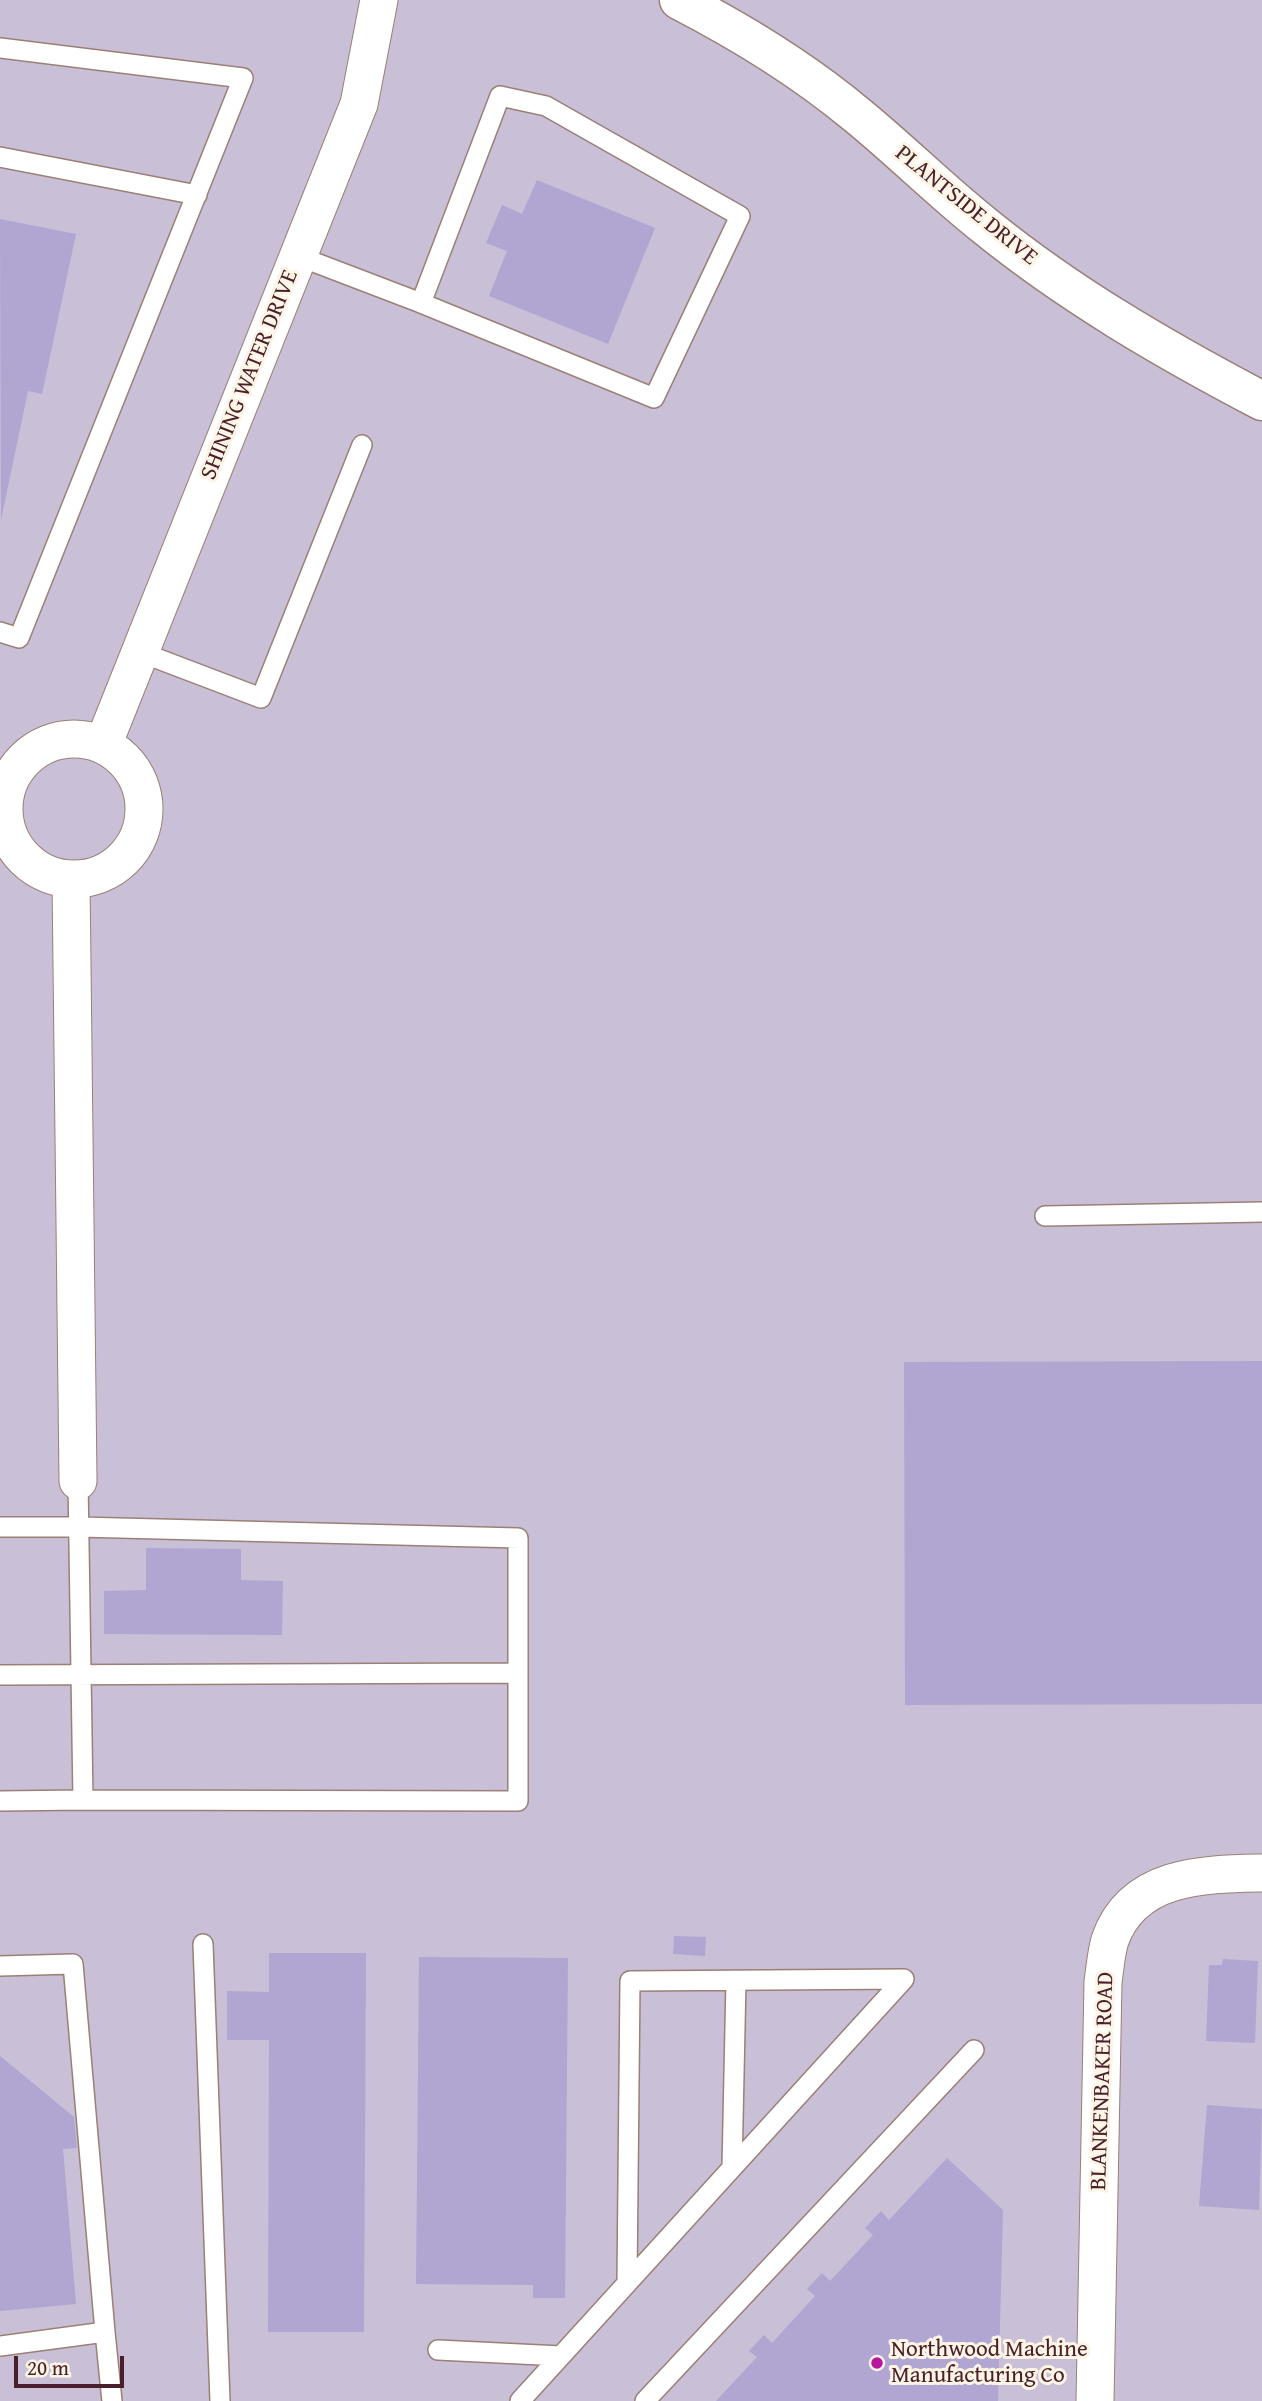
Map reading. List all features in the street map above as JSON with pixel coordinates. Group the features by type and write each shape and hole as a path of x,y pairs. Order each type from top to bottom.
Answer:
{"street":[{"name":"SHINING WATER DRIVE","path":"103,745 359,104 379,0"},
{"name":"PLANTSIDE DRIVE","path":"679,0 715,19 805,76 856,114 985,226 1083,299 1174,355 1262,401"},
{"path":"68,739 103,745 123,758 137,778 144,801 143,825 133,848 117,865 95,876 71,879 47,874 27,861 12,842 4,818 3,793 21,762 50,743 68,739"},
{"path":"71,879 78,1481"},
{"name":"BLANKENBAKER ROAD","path":"1095,2401 1103,1982 1110,1940 1120,1920 1136,1903 1155,1889 1187,1877 1262,1873"}],"lane":[{"path":"0,48 243,78 19,638 0,632"},
{"path":"298,256 654,398 740,216 546,106 500,96 421,303"},
{"path":"0,157 197,195"},
{"path":"140,652 261,698 362,445"},
{"path":"1045,1216 1262,1212"},
{"path":"78,1481 83,1800"},
{"path":"0,1527 518,1538 518,1801 0,1801"},
{"path":"0,1675 518,1673"},
{"path":"203,1944 220,2401"},
{"path":"0,1966 73,1964 112,2401"},
{"path":"520,2401 628,2283 904,1979 630,1981 628,2283"},
{"path":"732,2168 736,1980"},
{"path":"645,2401 974,2050"},
{"path":"0,2346 105,2332"},
{"path":"438,2350 561,2356"}],"shaded area":[{"path":"0,0 1262,0 1262,2401 0,2401"}],"building":[{"path":"537,180 655,228 608,344 489,296 507,251 486,243 502,205 522,214"},
{"path":"0,219 76,234 42,394 28,391 1,520"},
{"path":"1262,1361 1262,1704 905,1705 904,1362"},
{"path":"146,1548 241,1549 241,1580 283,1581 282,1635 104,1634 104,1591 146,1590"},
{"path":"674,1936 706,1937 705,1956 673,1954"},
{"path":"269,1953 366,1953 364,2332 268,2332 269,2040 227,2040 227,1991 269,1992"},
{"path":"419,1957 568,1958 565,2298 533,2298 533,2285 416,2284"},
{"path":"1223,1959 1258,1961 1255,2043 1206,2041 1209,1965 1222,1965"},
{"path":"0,2056 74,2117 77,2148 63,2149 76,2304 0,2311"},
{"path":"1207,2105 1262,2109 1259,2210 1199,2206"},
{"path":"947,2158 1003,2210 998,2401 716,2401 757,2357 749,2351 764,2335 772,2343 815,2296 807,2289 822,2273 830,2281 873,2235 865,2228 881,2211 889,2220"}],"place":[{"name":"Northwood Machine Manufacturing Co","path":"877,2363"}]}
